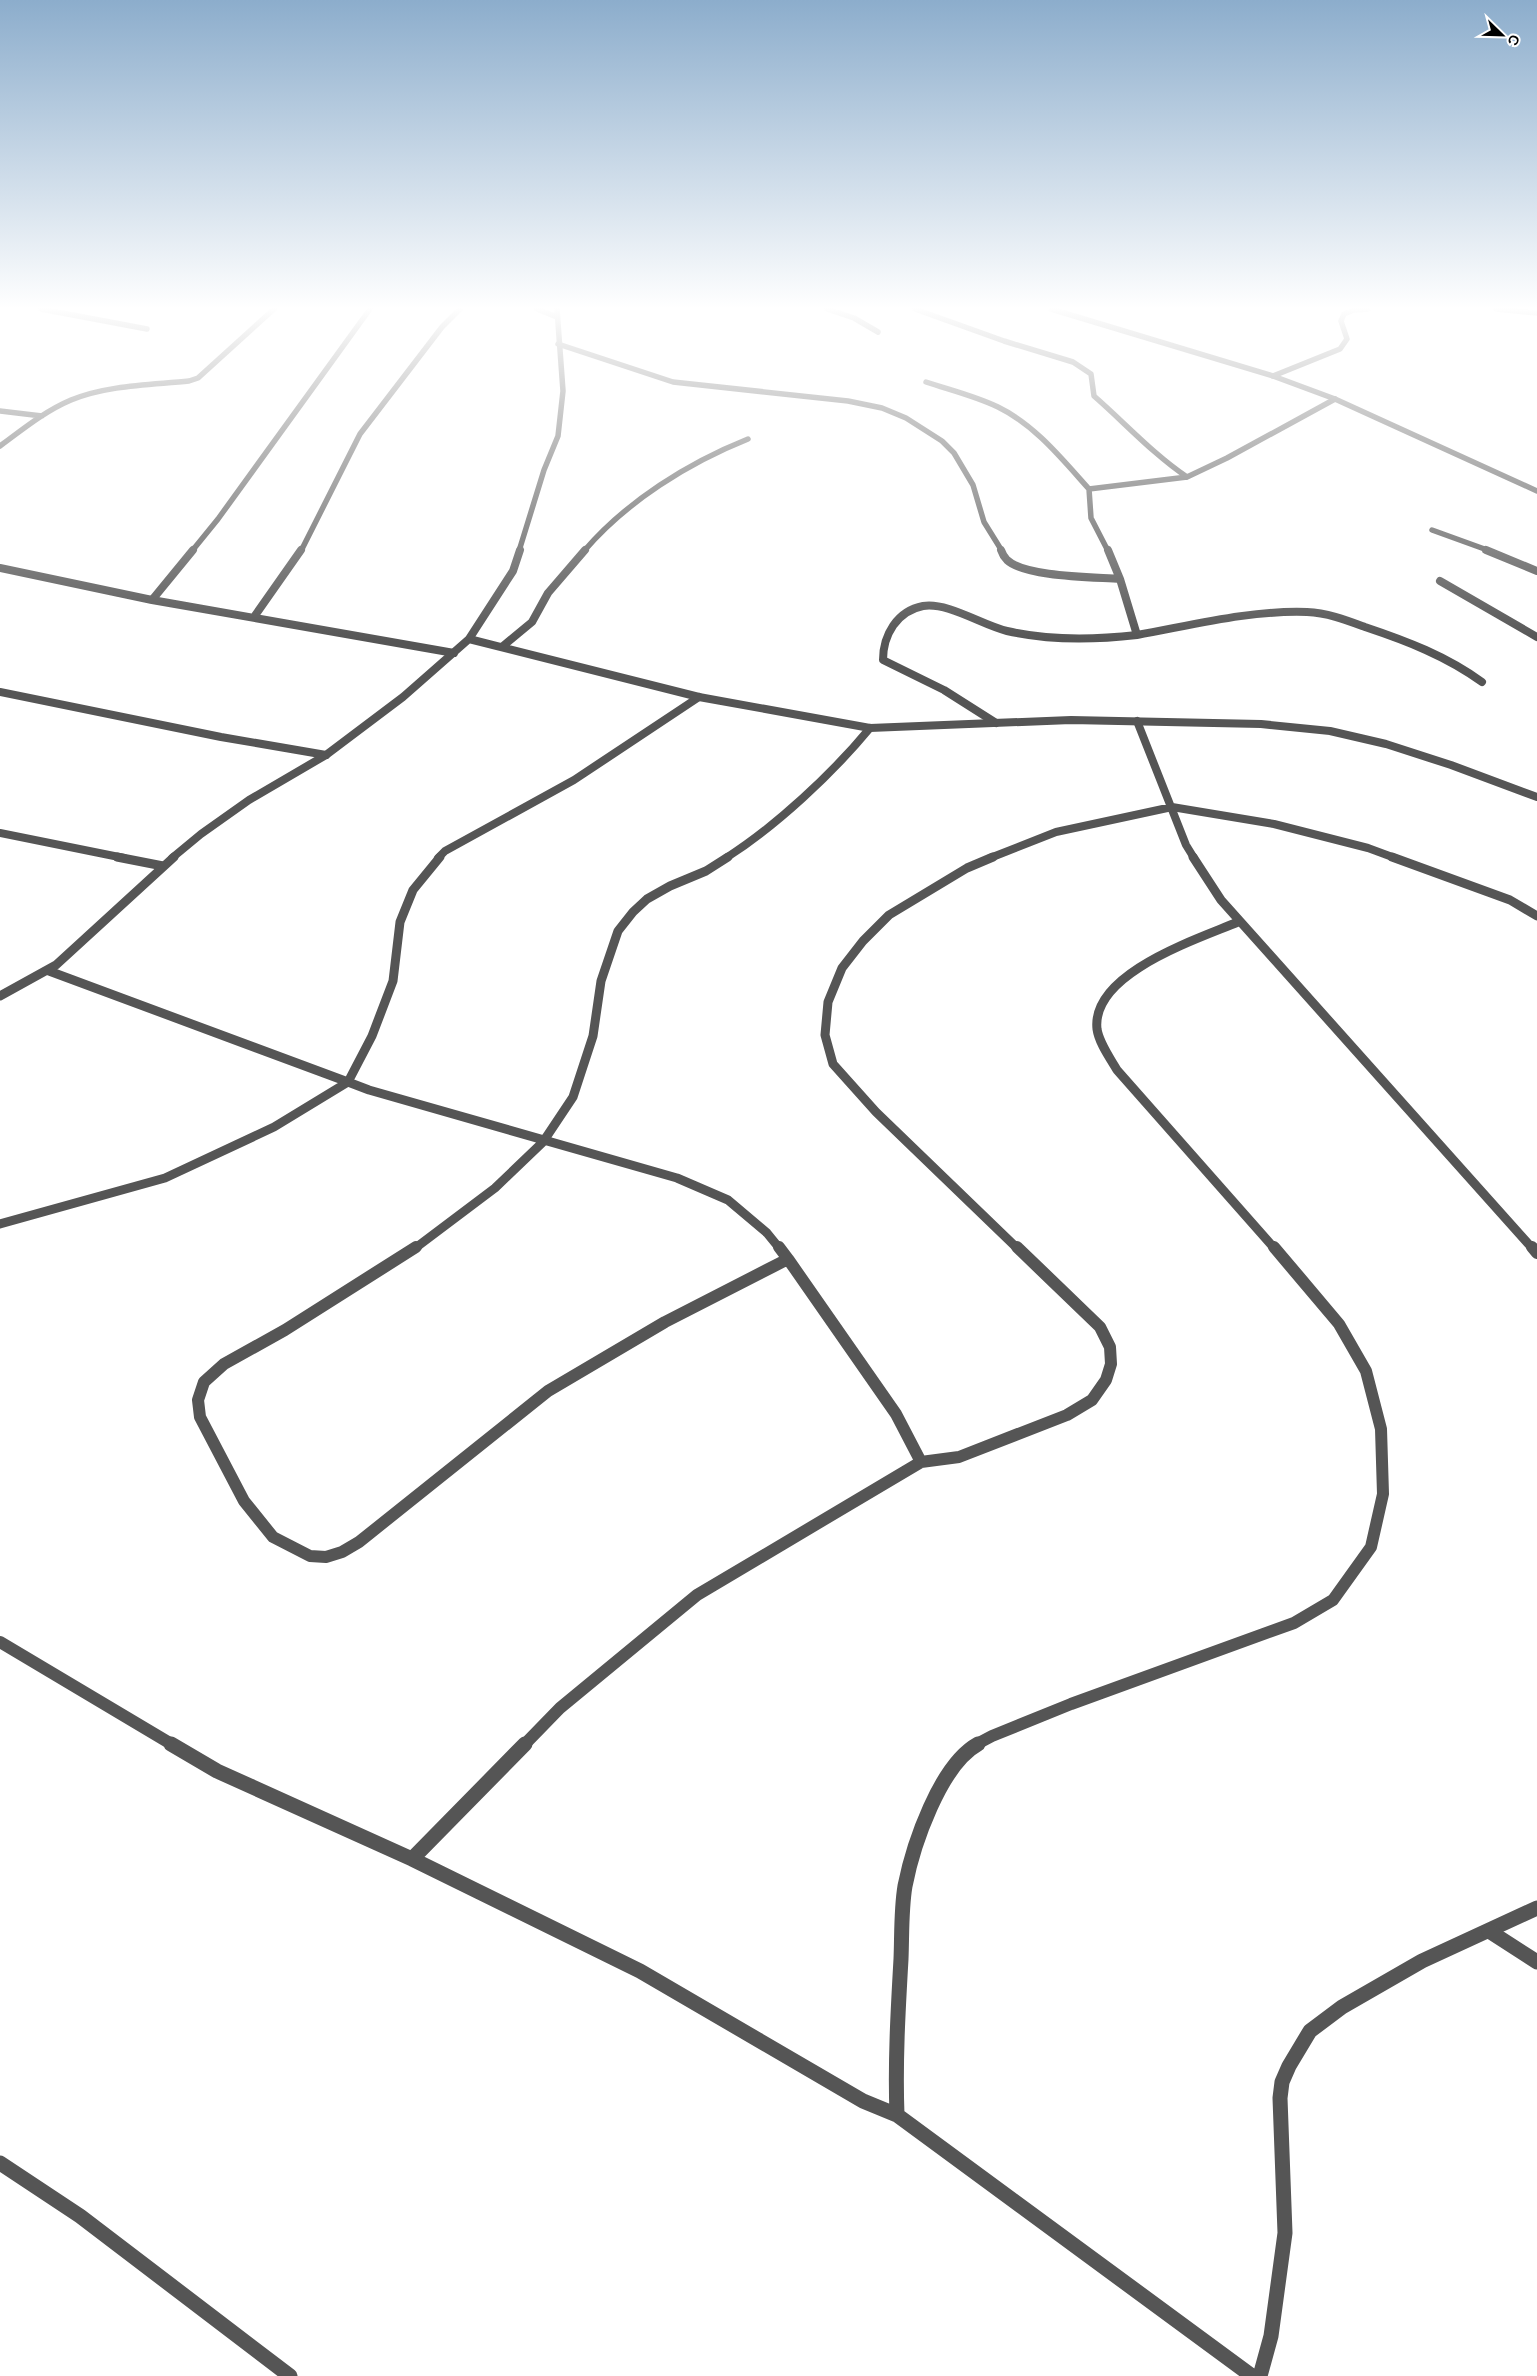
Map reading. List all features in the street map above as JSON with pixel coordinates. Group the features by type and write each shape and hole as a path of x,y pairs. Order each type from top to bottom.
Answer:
{"street":[{"path":"0,446 37,420"},
{"path":"152,600 218,519 290,420"},
{"path":"254,617 304,546 360,434 371,420"},
{"path":"0,996 48,971 84,941 163,866 201,834 249,800 326,755 403,697 469,639 512,571 544,470 558,436 560,420"},
{"path":"909,420 942,441 954,453 973,485 984,522 1007,560 1027,569 1052,574 1120,579"},
{"path":"1017,420 1062,458 1089,489 1091,518 1109,552 1120,579 1137,635"},
{"path":"1122,420 1164,462 1187,477"},
{"path":"1089,489 1187,477 1227,458 1297,420"},
{"path":"1381,420 1537,491"},
{"path":"502,646 532,622 548,593 597,536 643,497 716,452 748,439"},
{"path":"1432,530 1490,551 1537,571"},
{"path":"0,568 152,600 454,653"},
{"path":"1440,581 1537,637"},
{"path":"996,723 944,690 883,660 882,647 887,633 892,626 913,609 932,606 949,610 986,625 1016,633 1096,640 1238,618 1312,612 1328,614 1416,647 1466,671 1482,682"},
{"path":"469,639 698,697 870,728 1072,720 1261,724 1330,731 1386,744 1537,797"},
{"path":"0,692 221,737 326,755"},
{"path":"0,1224 165,1178 274,1127 348,1082 372,1036 393,982 400,922 413,890 434,863 445,851 574,780 698,697"},
{"path":"1137,722 1186,844 1221,900 1238,922 1537,1253"},
{"path":"788,1259 664,1322 548,1391 353,1545 326,1557 310,1556 291,1548 274,1537 244,1501 200,1417 198,1400 204,1382 224,1364 285,1330 404,1256 495,1188 543,1142 573,1097 593,1036 601,982 618,931 633,912 647,899 706,870 753,841 846,757 870,728"},
{"path":"412,1859 560,1708 697,1595 921,1462 960,1457 1067,1415 1092,1400 1106,1380 1111,1364 1110,1347 1100,1328 876,1112 833,1064 825,1035 828,1002 842,968 863,941 889,915 927,890 967,868 1056,832 1172,807 1274,824 1368,848 1510,900 1537,916"},
{"path":"0,833 163,866"},
{"path":"897,2115 895,2064 905,1887 919,1839 937,1792 953,1764 972,1747 992,1736 1071,1704 1294,1623 1333,1600 1371,1547 1383,1494 1382,1447 1381,1429 1366,1371 1339,1324 1241,1209 1118,1070 1096,1030 1098,1014 1105,999 1124,979 1143,964 1164,953 1238,922"},
{"path":"48,971 368,1090 543,1142 595,1153 677,1178 728,1200 767,1234 788,1259 896,1414 921,1462"},
{"path":"0,1642 217,1771 412,1859 640,1971 863,2101 897,2115 1252,2376"},
{"path":"1260,2376 1271,2336 1285,2233 1280,2098 1282,2082 1289,2066 1310,2032 1342,2007 1422,1961 1537,1908"},
{"path":"1489,1931 1537,1962"},
{"path":"0,2163 80,2216 290,2376"}]}
